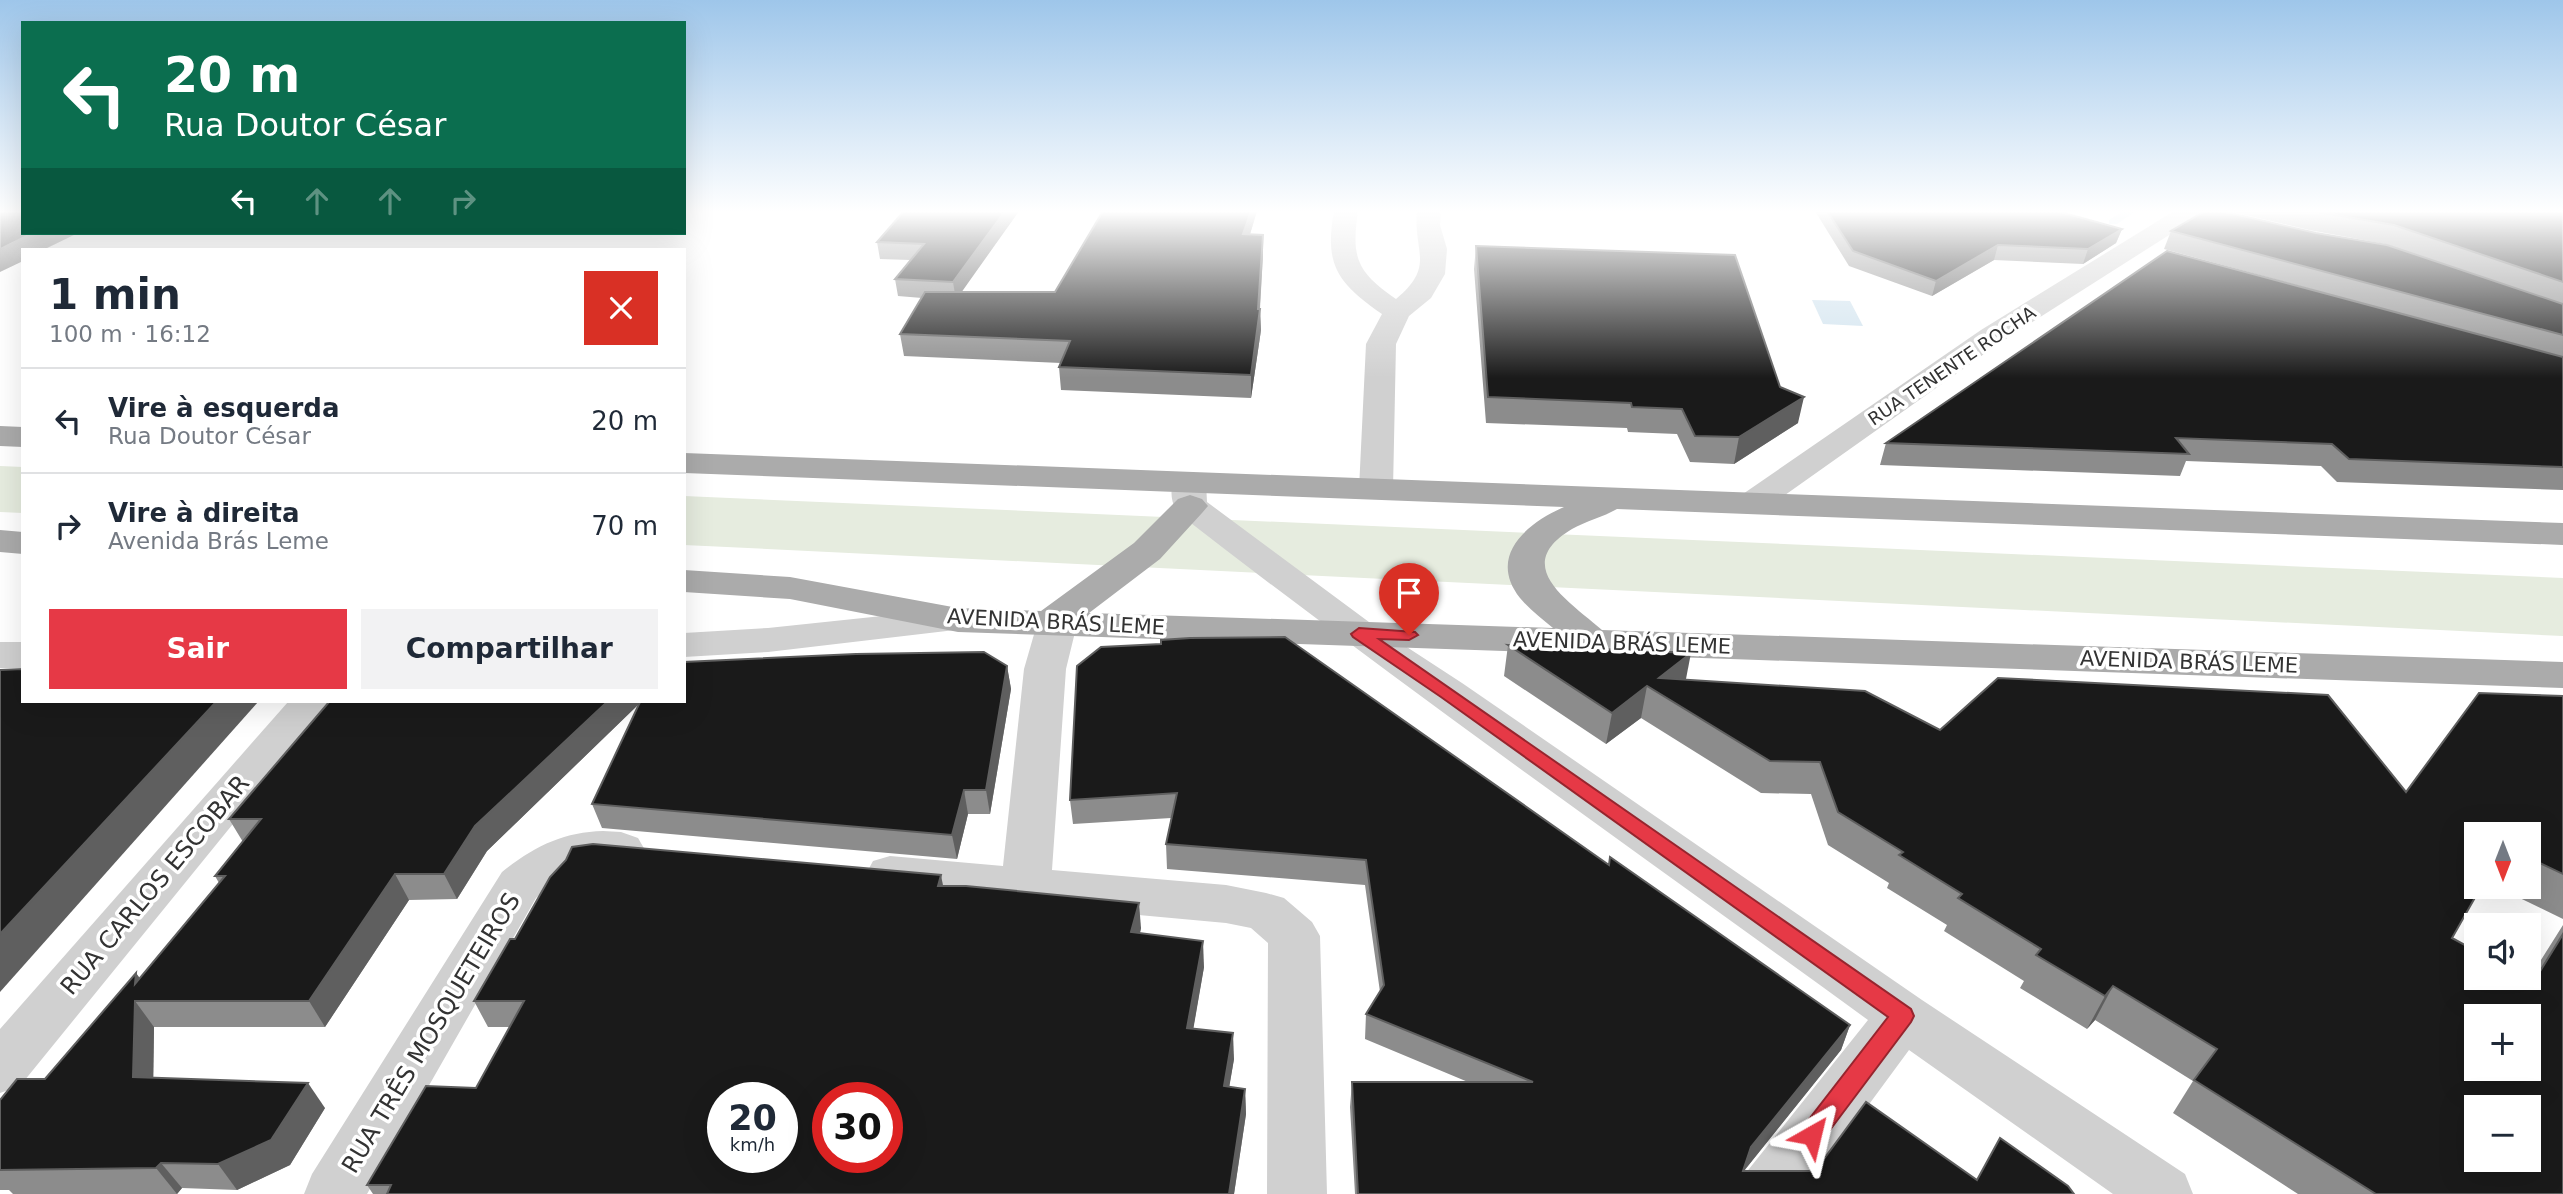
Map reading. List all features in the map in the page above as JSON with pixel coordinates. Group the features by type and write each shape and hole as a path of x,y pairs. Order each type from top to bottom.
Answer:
{"main road":[{"path":"0,436 21,437"},
{"path":"686,463 1189,494 1376,489 2563,534"},
{"path":"1053,623 1147,551 1189,494"},
{"path":"1592,642 1535,592 1525,568 1529,550 1539,538 1559,522 1612,498"},
{"path":"0,541 21,543"},
{"name":"AVENIDA BRÁS LEME","path":"686,581 790,588 958,620 2563,675"}],"street":[{"path":"1346,267 1360,286 1397,312"},
{"path":"1376,489 1381,344 1397,312 1420,292 1432,274 1433,267"},
{"name":"RUA TENENTE ROCHA","path":"1752,503 1991,336 2102,267"},
{"path":"1189,494 1359,634 1447,693 1903,1016 2107,1173 2163,1194"},
{"path":"686,645 768,640 958,620"},
{"path":"1026,886 1045,669 1053,623"},
{"path":"0,655 21,655"},
{"name":"RUA CARLOS ESCOBAR","path":"0,1069 310,703"},
{"name":"RUA TRÊS MOSQUETEIROS","path":"334,1194 519,885 548,860 570,850 603,849 664,855"},
{"path":"850,871 1249,906 1266,912 1294,936 1297,1194"},
{"path":"1766,1194 1903,1016"}],"shaded area":[{"path":"0,466 21,467 21,513 0,512"},
{"path":"686,496 2563,578 2563,636 686,545"}],"water":[{"path":"1812,300 1850,301 1863,326 1823,324"}],"building":[{"path":"905,267 964,267 953,282 895,279"},
{"path":"1070,267 1261,267 1260,309 1251,375 1059,367 1070,341 900,334 925,292 1055,292"},
{"path":"1478,267 1739,267 1780,387 1804,397 1739,437 1695,436 1682,409 1632,407 1631,403 1488,397"},
{"path":"1896,267 1961,267 1936,281"},
{"path":"2144,267 2226,267 2563,357 2563,467 2349,459 2332,444 2176,438 2189,454 1886,443"},
{"path":"2306,267 2452,267 2563,304 2563,335"},
{"path":"2518,267 2563,267 2563,282"},
{"path":"1285,637 1609,865 1610,857 1850,1025 1751,1147 1743,1171 1815,1171 1866,1102 1977,1180 2000,1138 2068,1186 2074,1194 1358,1194 1352,1082 1533,1082 1366,1014 1384,985 1366,860 1166,844 1177,793 1070,800 1077,666 1101,647 1161,644 1161,640 1190,638"},
{"path":"1508,645 1691,653 1659,678 1865,691 1940,730 1998,678 2328,695 2406,792 2479,693 2563,696 2563,874 2541,864 2541,822 2464,822 2464,900 2474,900 2452,938 2464,944 2464,990 2541,990 2541,970 2563,934 2563,1194 2376,1194 2194,1080 2217,1049 2113,986 2105,996 2036,955 2041,949 1958,898 1962,894 1899,855 1903,852 1838,812 1820,762 1770,761 1647,686 1612,713"},
{"path":"984,652 1007,666 986,790 964,790 952,835 592,804 640,703 686,703 686,662 856,654"},
{"path":"21,669 21,703 215,703 0,934 0,670"},
{"path":"328,703 606,703 475,826 444,874 395,874 309,1001 135,1001 133,1077 308,1083 271,1140 218,1164 161,1163 156,1168 0,1170 0,1100 17,1079 45,1079 136,973 135,984 225,876 215,876 261,819 229,819"},
{"path":"593,844 941,875 938,886 966,886 1139,903 1131,932 1203,941 1187,1028 1233,1033 1224,1086 1245,1089 1229,1194 387,1194 391,1185 367,1185 426,1086 476,1088 524,1001 474,1001 510,939 515,939 550,877 566,860 572,847"}],"route":[{"path":"1409,635 1359,634 1447,693 1903,1016 1812,1135"}]}
